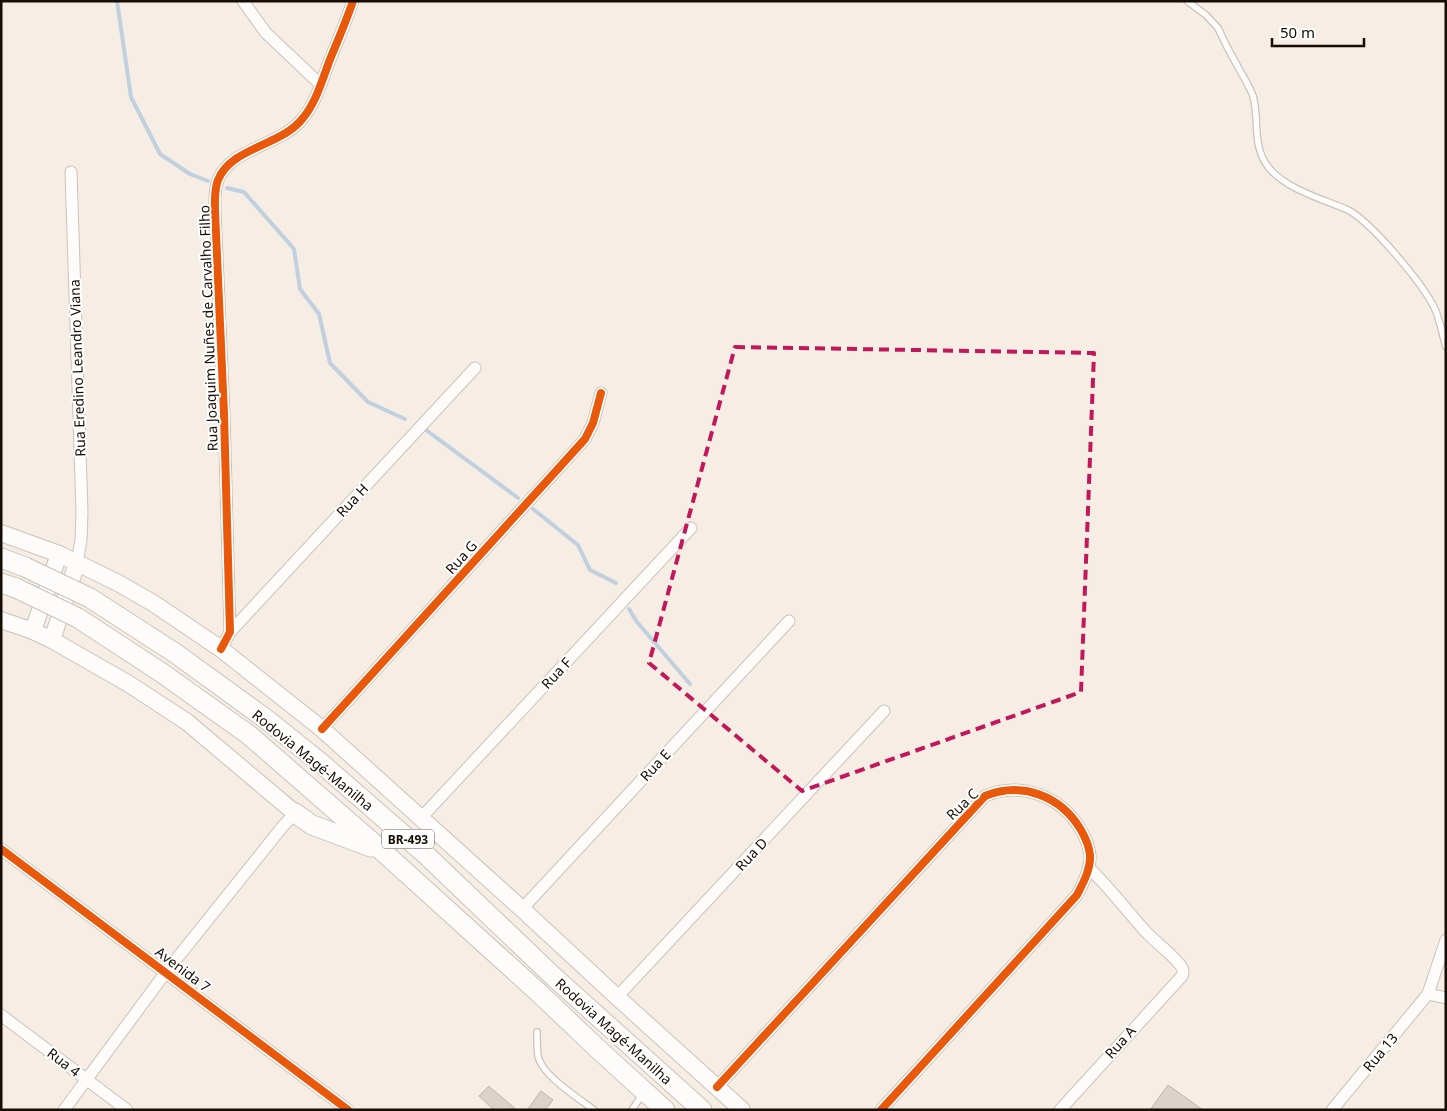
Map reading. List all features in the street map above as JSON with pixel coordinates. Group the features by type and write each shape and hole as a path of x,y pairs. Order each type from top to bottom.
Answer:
{"highway":[{"name":"Rodovia Magé-Manilha","path":"1,558 25,566 90,598 175,653 266,719 322,764 424,853 567,990 702,1110"},
{"name":"Rodovia Magé-Manilha","path":"9,586 78,618 162,673 249,735 380,849 532,986 665,1110"},
{"path":"296,813 312,825 380,849"}],"main road":[{"path":"1,533 58,554 118,583 153,603 220,649 322,729 522,908 742,1110"},
{"path":"33,631 58,554"},
{"path":"52,640 77,563"},
{"path":"1,620 52,640 130,684 187,722 296,813"}],"street":[{"path":"243,1 266,33 320,85"},
{"name":"Rua Joaquim Nuñes de Carvalho Filho","path":"230,632 215,189 227,165 292,131 304,118 315,99 353,1"},
{"name":"Rua Eredino Leandro Viana","path":"71,172 82,512 81,540 77,563"},
{"name":"Rua H","path":"230,632 475,368"},
{"name":"Rua G","path":"322,729 585,439 593,423 601,393"},
{"name":"Rua F","path":"422,818 691,528"},
{"name":"Rua E","path":"522,908 789,621"},
{"path":"220,649 230,632"},
{"name":"Rua D","path":"617,997 884,711"},
{"name":"Rua C","path":"718,1087 985,796 996,792 1020,791 1035,793 1055,801 1075,820 1088,845 1090,856 1089,868 1077,895 881,1110"},
{"path":"64,1110 166,972 283,826 296,813"},
{"name":"Avenida 7","path":"1,849 348,1110"},
{"name":"Rua A","path":"1060,1110 1182,976 1182,968 1176,960 1146,932 1110,888 1089,868"},
{"path":"1446,940 1428,994 1446,998"},
{"name":"Rua 13","path":"1332,1110 1428,994"},
{"name":"Rua 4","path":"1,1015 127,1110"}],"lane":[{"path":"1187,1 1212,20 1218,28 1249,89 1254,102 1258,148 1263,160 1280,179 1363,220 1427,295 1438,316 1446,347"},
{"path":"537,1032 538,1056 541,1065 562,1085 594,1110"},
{"path":"632,1110 645,1091"}],"highlighted area":[{"path":"735,347 1094,353 1081,692 802,791 649,663"}],"building":[{"path":"1168,1085 1203,1110 1150,1110"},
{"path":"489,1086 517,1110 494,1110 479,1096"},
{"path":"541,1091 553,1100 545,1110 527,1110"}],"waterway":[{"path":"117,1 131,97 160,154 190,174 208,181"},
{"path":"227,188 244,192 294,249 300,289 319,314 330,363 368,402 405,419"},
{"path":"426,430 518,498"},
{"path":"533,509 578,545 590,570 616,583"},
{"path":"629,609 637,622 690,684"}],"cycle path":[{"path":"221,649 230,632 224,413 215,211 216,188 218,180 225,169 234,160 283,135 303,118 312,105 318,91 353,1"},
{"path":"322,729 585,439 593,423 601,393"},
{"path":"717,1087 985,796 1013,790 1026,791 1052,800 1073,818 1089,848 1089,865 1077,895 881,1110"},
{"path":"1,849 348,1110"}]}
